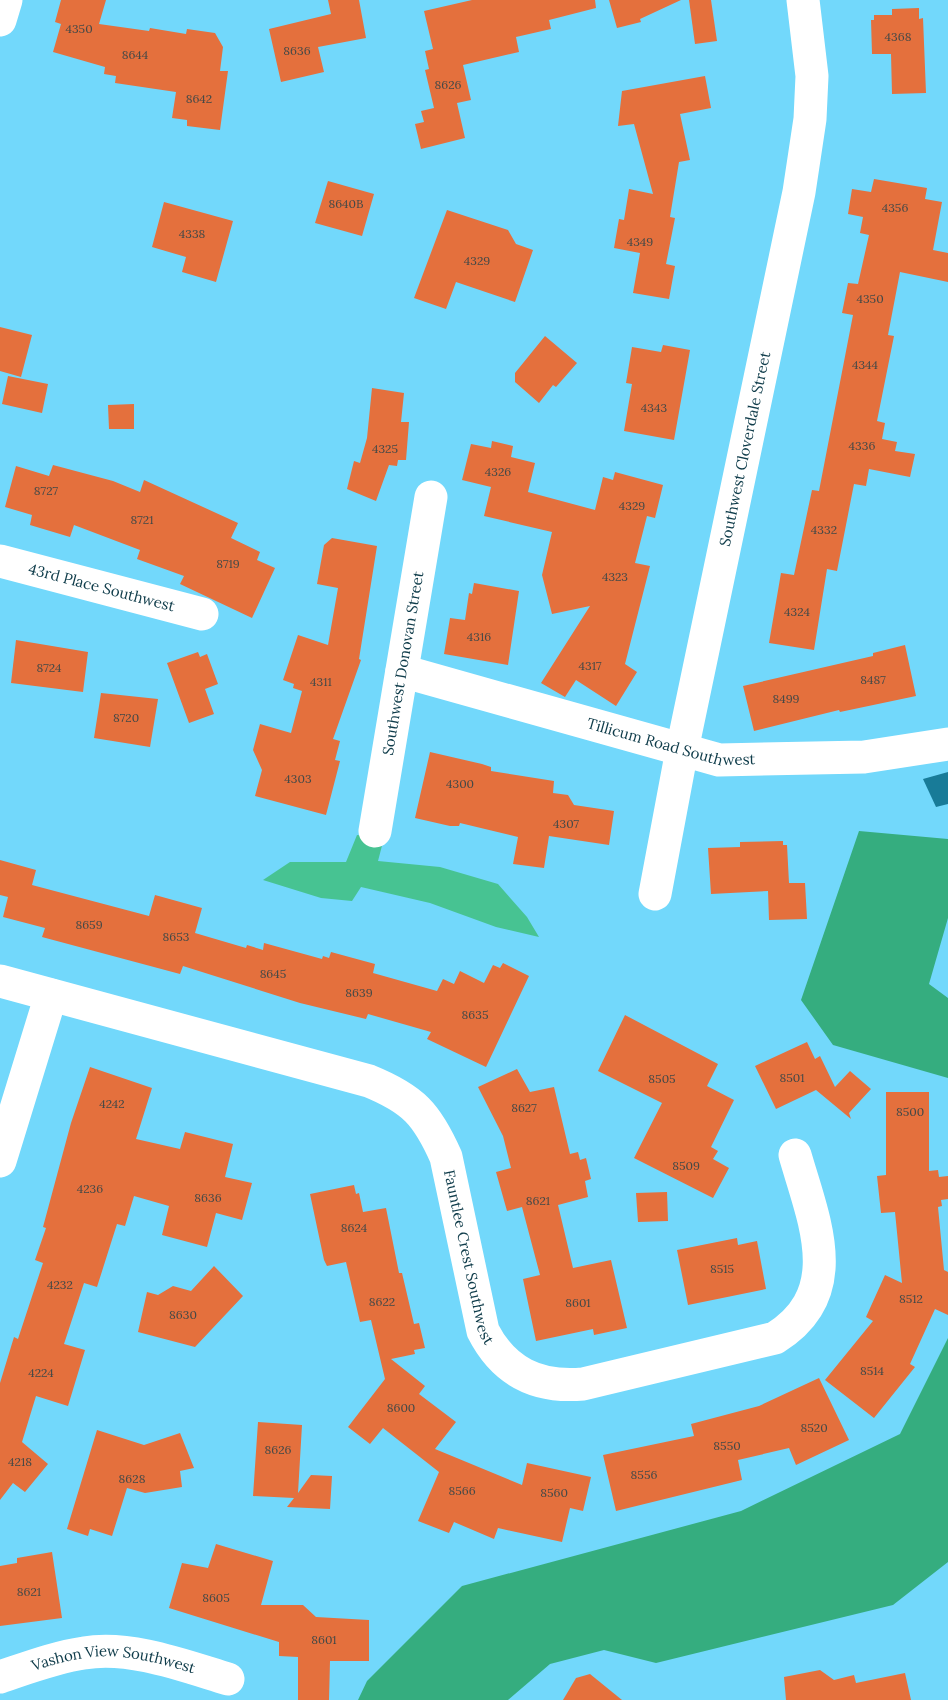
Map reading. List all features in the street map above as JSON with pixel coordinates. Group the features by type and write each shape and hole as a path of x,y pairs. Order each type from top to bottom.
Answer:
{"street":[{"path":"0,20 6,0"},
{"name":"Southwest Cloverdale Street","path":"655,894 682,750 799,192 810,119 812,76 803,0"},
{"name":"Southwest Donovan Street","path":"375,831 431,497"},
{"name":"43rd Place Southwest","path":"0,561 202,614"},
{"name":"Tillicum Road Southwest","path":"402,671 719,760 864,757 948,744"},
{"name":"Fauntlee Crest Southwest","path":"0,981 359,1078 397,1092 420,1112 434,1130 446,1157 483,1331 493,1351 514,1369 535,1380 560,1386 583,1384 775,1338 794,1326 808,1308 820,1270 815,1224 795,1155"},
{"path":"0,1161 51,995"},
{"name":"Vashon View Southwest","path":"0,1677 86,1652 130,1654 163,1660 228,1679"}],"green space":[{"path":"859,831 948,839 948,918 929,984 948,998 948,1078 833,1045 801,1000"},
{"path":"357,835 384,838 378,861 440,867 498,884 527,917 539,937 496,927 430,903 361,887 352,901 321,898 263,880 290,862 346,862"},
{"path":"948,1338 948,1562 893,1605 656,1663 604,1650 550,1664 508,1700 358,1700 367,1681 462,1586 741,1511 900,1434"}],"water":[{"path":"948,772 948,804 936,807 923,779"}],"building":[{"path":"61,0 106,0 99,24 149,31 150,28 186,34 187,29 215,33 223,47 220,71 228,71 220,130 187,126 187,120 172,118 176,92 115,83 116,76 104,74 105,67 53,52 61,24 55,22"},
{"path":"328,0 359,0 366,38 318,47 324,72 281,82 269,29 331,14"},
{"path":"472,0 595,0 596,8 549,20 551,29 516,37 519,52 463,65 471,100 457,103 465,138 421,149 415,124 424,122 421,111 434,108 425,70 429,69 425,51 433,49 424,11"},
{"path":"609,0 681,0 640,19 641,22 617,28"},
{"path":"689,0 711,0 717,41 695,44"},
{"path":"919,8 919,19 923,18 926,93 892,94 891,54 872,54 871,20 874,20 874,15 892,15 892,9"},
{"path":"705,76 711,108 680,114 690,160 679,162 670,217 675,218 666,264 675,266 669,299 633,293 640,253 614,248 619,219 624,220 629,189 653,194 634,124 618,126 622,91"},
{"path":"874,179 927,188 925,199 942,202 933,250 948,253 948,282 900,272 888,335 894,336 877,421 885,423 882,439 897,442 895,451 915,454 910,477 869,469 866,486 854,484 837,571 827,569 814,650 769,643 781,573 794,575 812,490 819,491 853,315 842,313 848,283 858,284 869,235 860,233 863,217 848,214 852,189 871,192"},
{"path":"328,181 374,194 362,236 315,223"},
{"path":"164,202 233,221 216,282 182,272 186,257 152,247"},
{"path":"447,210 508,230 516,244 533,250 515,302 456,282 446,309 414,298"},
{"path":"0,327 32,335 21,377 0,371"},
{"path":"545,336 577,363 556,387 553,385 539,403 515,382 515,373"},
{"path":"663,345 690,350 674,440 624,431 632,384 626,383 632,347 661,352"},
{"path":"8,376 48,384 42,413 2,404"},
{"path":"372,388 404,393 401,422 409,422 406,460 398,460 397,466 389,465 376,501 347,489 354,461 360,463 367,438"},
{"path":"134,404 134,429 109,429 108,405"},
{"path":"492,441 513,446 511,457 535,463 528,492 595,510 603,477 613,480 615,472 663,485 655,518 647,516 635,563 650,566 625,664 637,672 616,706 576,680 565,697 541,683 590,606 552,614 542,575 552,532 484,516 491,487 462,480 471,444 491,448"},
{"path":"53,465 113,481 140,492 144,480 238,523 231,538 260,552 257,560 275,568 252,618 180,584 184,576 137,559 140,550 74,525 70,537 30,525 32,515 5,507 16,466 49,476"},
{"path":"332,538 377,546 359,659 361,660 333,739 340,741 335,760 340,761 326,815 255,796 262,770 253,750 260,724 291,733 302,691 293,688 294,684 283,680 298,635 328,645 338,588 317,584 324,545"},
{"path":"474,583 519,591 508,665 444,654 450,618 465,620 469,593 472,594"},
{"path":"16,640 88,652 83,692 11,683"},
{"path":"905,645 916,696 840,712 839,710 754,731 743,686 873,656 873,653"},
{"path":"198,652 200,657 207,654 218,684 205,689 214,714 189,723 167,663"},
{"path":"101,693 158,699 150,747 94,738"},
{"path":"430,752 482,764 491,767 491,771 554,781 553,793 568,795 574,805 614,811 609,845 549,836 544,868 513,864 518,837 460,823 459,826 450,826 415,818"},
{"path":"783,841 783,845 787,845 789,883 805,883 807,919 769,920 768,891 711,894 708,848 740,847 740,842"},
{"path":"0,860 36,870 32,885 149,916 155,895 202,908 195,933 246,948 247,945 263,950 264,943 322,959 323,956 329,958 331,952 375,964 373,973 437,991 443,979 454,984 460,971 484,983 493,965 500,968 503,963 529,976 486,1067 427,1039 431,1032 368,1014 366,1019 300,1003 183,966 180,974 42,937 45,928 3,917 8,897 0,895"},
{"path":"625,1015 718,1064 707,1086 734,1100 711,1147 718,1151 713,1159 729,1168 713,1198 634,1158 662,1103 598,1071"},
{"path":"807,1042 815,1059 820,1056 835,1087 850,1071 871,1089 849,1113 851,1119 816,1090 776,1109 755,1066"},
{"path":"90,1067 152,1088 136,1139 180,1149 185,1132 233,1144 225,1177 252,1183 242,1220 216,1213 207,1247 162,1235 169,1206 134,1196 125,1226 117,1224 97,1287 84,1283 64,1344 85,1350 68,1406 36,1396 22,1442 48,1464 25,1492 13,1483 0,1500 0,1383 14,1337 18,1339 43,1263 35,1260 46,1228 43,1227 71,1123"},
{"path":"517,1069 530,1092 554,1087 570,1154 578,1152 580,1160 586,1158 591,1179 585,1181 588,1197 558,1205 573,1268 611,1260 627,1328 594,1335 593,1329 536,1341 523,1279 540,1275 522,1207 507,1211 496,1172 511,1168 503,1136 478,1087"},
{"path":"886,1092 929,1092 929,1171 938,1170 939,1177 948,1176 948,1199 941,1200 942,1206 938,1207 944,1270 948,1272 948,1315 935,1309 910,1364 915,1367 874,1418 825,1380 873,1321 866,1317 885,1275 902,1283 895,1212 881,1213 877,1176 886,1175"},
{"path":"354,1185 356,1194 359,1193 363,1212 386,1208 399,1273 402,1273 414,1324 419,1323 425,1348 414,1350 415,1354 391,1359 425,1386 419,1394 456,1422 435,1449 522,1485 527,1463 591,1477 583,1511 570,1508 562,1542 498,1528 494,1539 454,1522 449,1533 418,1521 439,1472 383,1428 370,1444 348,1427 385,1379 371,1320 360,1322 346,1262 327,1266 324,1260 310,1194"},
{"path":"667,1192 668,1221 638,1222 636,1193"},
{"path":"737,1238 738,1245 757,1241 766,1289 688,1305 677,1250"},
{"path":"214,1266 243,1296 195,1347 138,1332 147,1292 158,1295 173,1286 191,1291"},
{"path":"819,1378 849,1440 796,1465 789,1448 738,1460 742,1480 616,1511 603,1455 694,1436 691,1424 759,1406"},
{"path":"258,1422 302,1425 298,1493 311,1475 332,1476 330,1509 287,1507 294,1498 253,1496"},
{"path":"97,1430 144,1445 180,1433 194,1468 180,1471 182,1487 145,1493 127,1488 112,1536 90,1529 88,1536 67,1529"},
{"path":"216,1544 273,1561 261,1605 303,1605 316,1617 369,1620 369,1661 330,1661 329,1700 298,1700 298,1657 279,1656 279,1642 169,1608 182,1563 208,1568"},
{"path":"52,1552 62,1618 0,1626 0,1566 17,1563 17,1558"},
{"path":"820,1670 834,1680 854,1675 856,1683 905,1673 911,1700 786,1700 784,1677"},
{"path":"590,1674 622,1700 563,1700 576,1678"}]}
